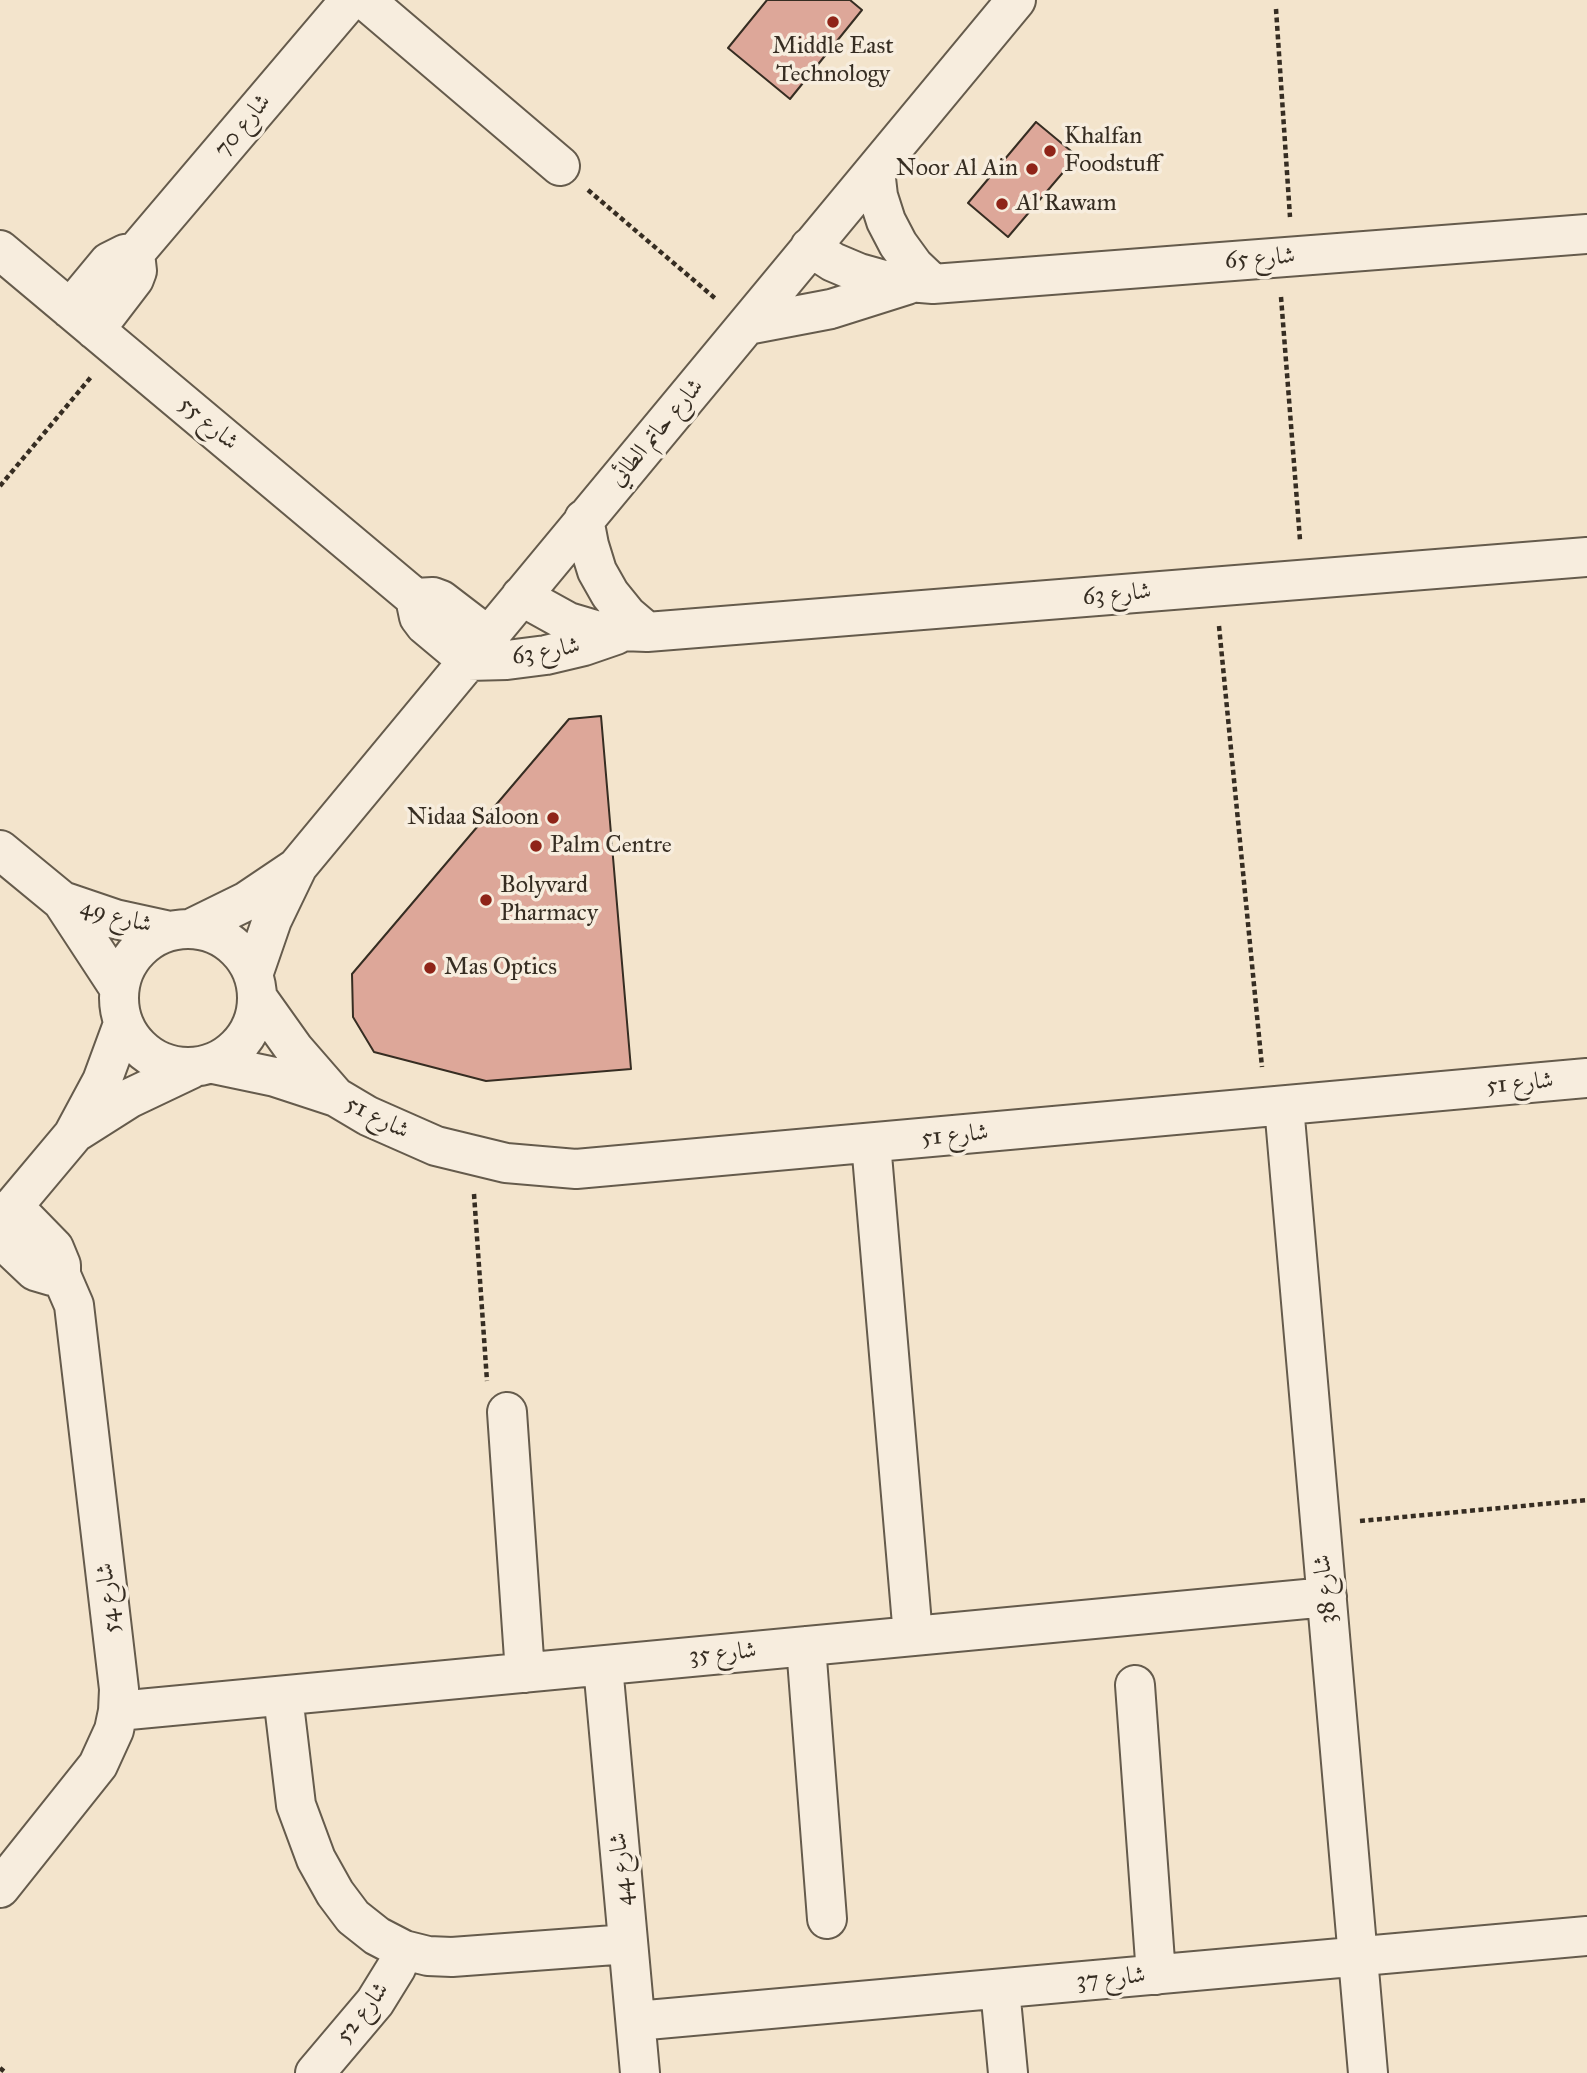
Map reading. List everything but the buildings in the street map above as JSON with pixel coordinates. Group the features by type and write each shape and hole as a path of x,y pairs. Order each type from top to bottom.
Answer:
{"street":[{"name":"شارع 70","path":"94,329 134,279 135,253 350,0"},
{"path":"365,0 560,166"},
{"name":"شارع حاتم الطائي","path":"255,986 272,920 298,866 1016,0"},
{"path":"875,170 878,196 886,221 923,284"},
{"name":"شارع 65","path":"810,247 859,273 884,281 923,284 1587,234"},
{"name":"شارع 55","path":"0,250 415,598 433,597 441,600 478,648"},
{"name":"شارع 65","path":"747,325 831,309 923,284"},
{"path":"584,519 597,570 610,594 627,615 635,633"},
{"name":"شارع 63","path":"478,648 507,660 546,655 635,633 1587,557"},
{"name":"شارع 63","path":"521,596 568,622 595,629 635,633"},
{"name":"شارع 49","path":"0,850 62,901 115,919 181,930"},
{"name":"شارع حاتم الطائي","path":"181,930 247,901 298,866"},
{"name":"شارع 49","path":"62,901 121,1006"},
{"path":"4,1222 73,1135 102,1081 121,1006 125,969 136,952 151,939 181,930 212,932 230,943 244,957 255,986 255,1018 246,1037 232,1053 130,1098 73,1135"},
{"name":"شارع 51","path":"255,986 294,1048 336,1097"},
{"path":"121,1006 134,1043 150,1057 170,1066 202,1066"},
{"name":"شارع 51","path":"202,1066 275,1077 336,1097 368,1116 436,1146 472,1156 541,1168 576,1170 1587,1078"},
{"name":"شارع 38","path":"1275,1106 1321,1524 1368,2073"},
{"path":"871,1143 913,1636"},
{"name":"شارع 54","path":"0,1888 98,1765 111,1739 118,1711 119,1689 78,1321 54,1248 4,1222"},
{"path":"507,1412 525,1673"},
{"name":"شارع 35","path":"118,1711 1327,1597"},
{"path":"807,1646 827,1919"},
{"name":"شارع 44","path":"603,1666 640,2073"},
{"path":"1135,1685 1156,1975"},
{"path":"283,1696 296,1805 316,1859 335,1893 353,1917 377,1936 404,1950 452,1958 628,1944"},
{"name":"شارع 37","path":"636,2021 1587,1936"},
{"name":"شارع 52","path":"315,2073 375,2002 404,1950"},
{"path":"1000,1989 1008,2073"}],"path":[{"path":"1276,9 1285,257 1303,580"},
{"path":"560,166 747,325"},
{"path":"0,486 94,329"},
{"path":"1215,587 1275,1106"},
{"path":"472,1156 489,1413 507,1412"},
{"path":"1321,1524 1587,1500"},
{"path":"0,2068 6,2073"}],"place":[{"name":"Middle East Technology","path":"833,22"},
{"name":"Khalfan Foodstuff","path":"1050,151"},
{"name":"Noor Al Ain","path":"1032,169"},
{"name":"Al Rawam","path":"1002,204"},
{"name":"Nidaa Saloon","path":"553,818"},
{"name":"Palm Centre","path":"536,846"},
{"name":"Bolyvard Pharmacy","path":"486,900"},
{"name":"Mas Optics","path":"430,968"}]}
